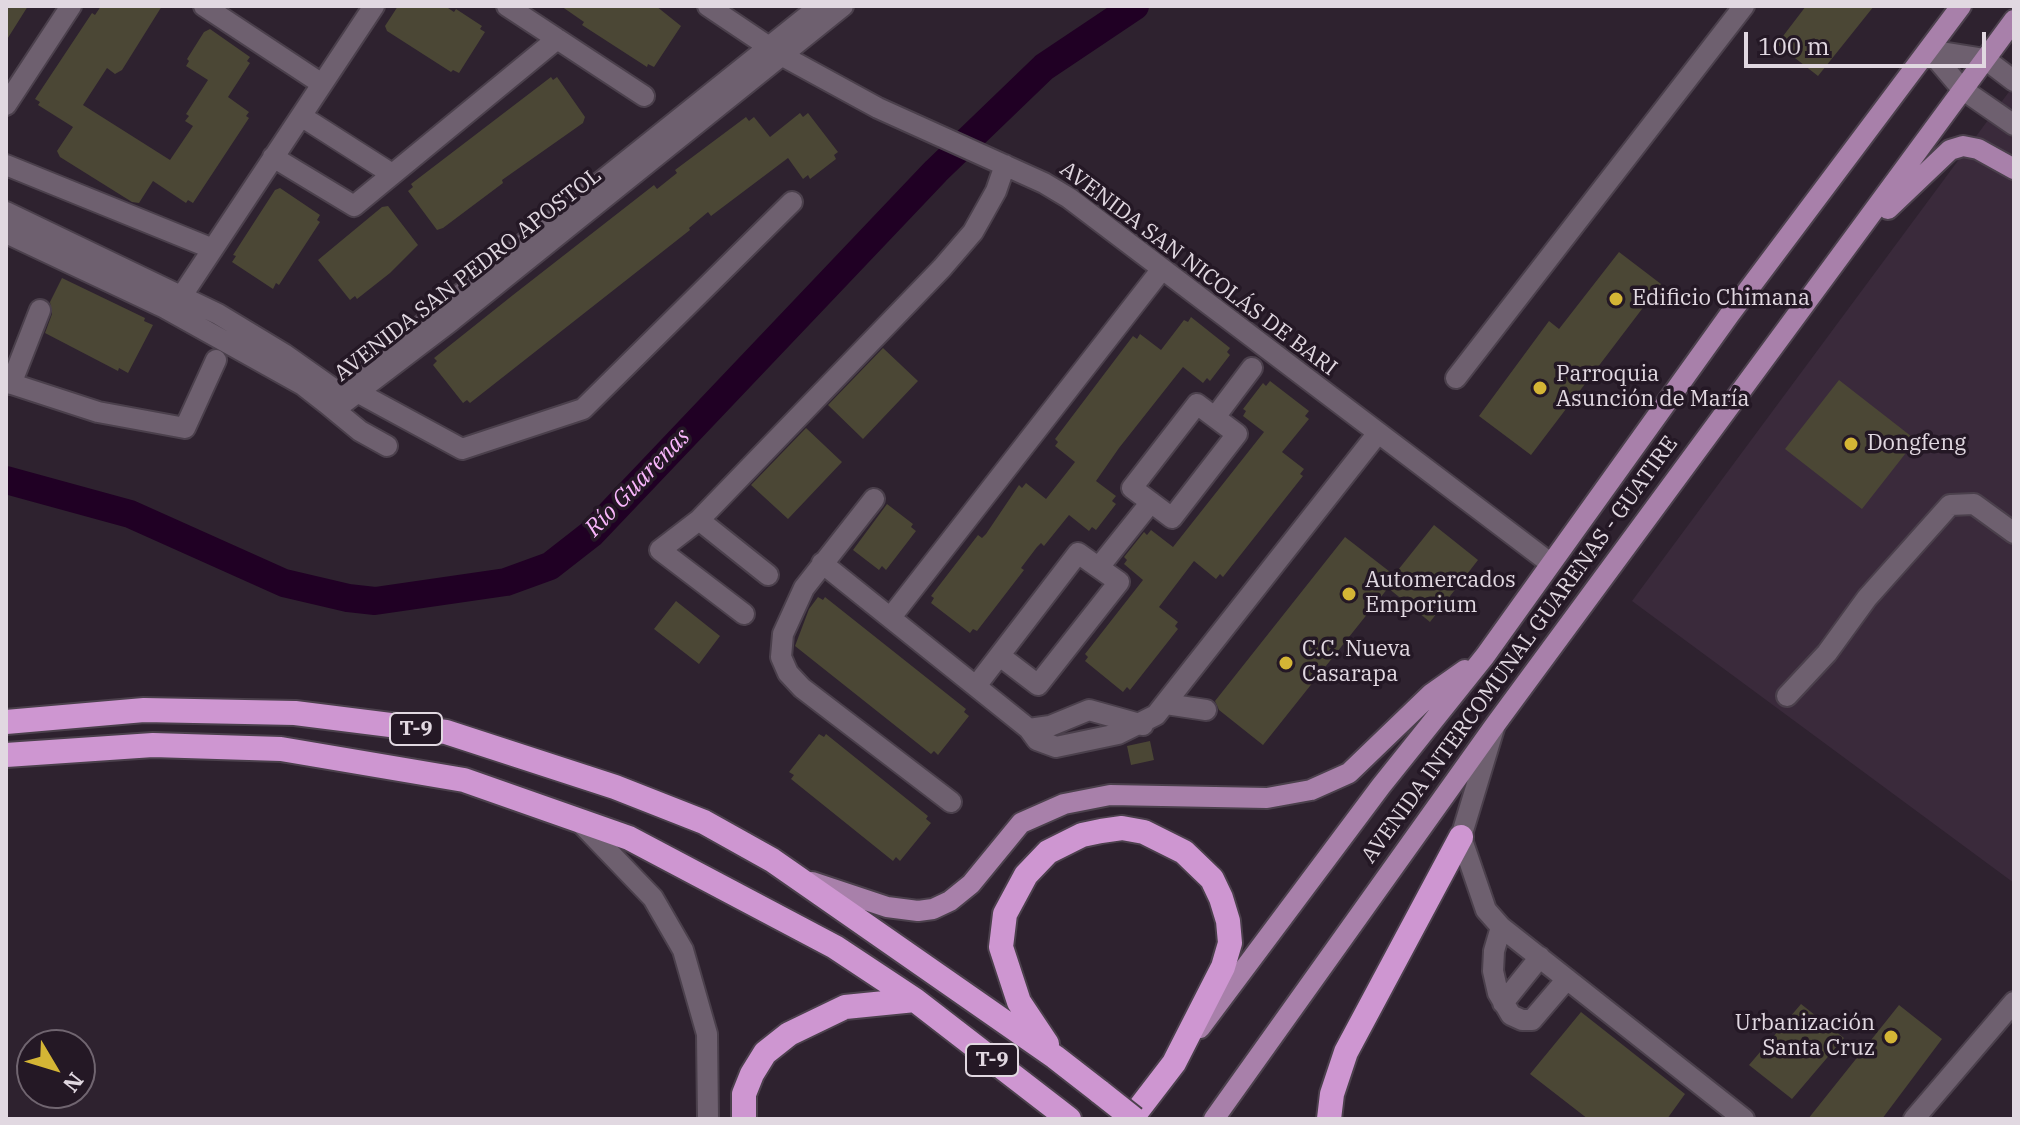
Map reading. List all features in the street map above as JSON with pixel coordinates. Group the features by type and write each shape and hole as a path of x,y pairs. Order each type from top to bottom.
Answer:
{"highway":[{"name":"T-9","path":"6,722 82,713 201,710 295,713 446,732 615,787 704,822 798,878 1055,1057 1133,1119"},
{"name":"T-9","path":"6,755 153,745 281,749 464,780 629,838 726,886 835,947 915,1000 1069,1119"},
{"path":"1055,1057 1019,1002 1009,978 1001,947 1005,914 1026,875 1048,852 1082,835 1122,828 1163,839 1199,864 1212,879 1228,921 1230,943 1223,967 1174,1063"},
{"path":"1329,1119 1332,1094 1346,1052 1461,837"},
{"path":"744,1119 744,1094 752,1074 765,1053 789,1034 845,1007 915,1000"},
{"name":"AVENIDA INTERCOMUNAL GUARENAS - GUATIRE","path":"1133,1119 1174,1063"}],"main road":[{"name":"AVENIDA INTERCOMUNAL GUARENAS - GUATIRE","path":"1174,1063 1381,786 1485,656 1730,314 1961,6"},
{"name":"AVENIDA INTERCOMUNAL GUARENAS - GUATIRE","path":"1214,1119 1495,725 2014,20"},
{"path":"1873,214 1892,208 1950,150 1963,146 1978,149 2014,169"},
{"path":"798,878 887,907 918,911 933,909 950,901 971,884 1021,823 1064,804 1110,795 1267,798 1311,790 1349,773 1431,694 1485,656"}],"street":[{"path":"6,105 71,6"},
{"path":"204,6 322,84"},
{"path":"181,297 374,6"},
{"path":"507,6 644,96"},
{"name":"AVENIDA SAN NICOLÁS DE BARI","path":"708,6 775,50 878,108 1012,168 1069,198 1550,563"},
{"name":"AVENIDA SAN PEDRO APOSTOL","path":"6,233 165,308 303,385 326,403 342,404 351,390 775,50 820,6"},
{"name":"AVENIDA SAN PEDRO APOSTOL","path":"775,50 843,6"},
{"path":"1456,378 1744,6"},
{"path":"273,157 354,206 557,39"},
{"path":"1929,50 1985,59 2014,81"},
{"path":"1929,50 1962,89 2014,125"},
{"path":"301,116 392,174"},
{"path":"6,165 213,249"},
{"path":"744,614 660,550 699,520 942,268 973,232 1012,168"},
{"path":"351,390 462,449 583,409 792,202"},
{"name":"AVENIDA SAN PEDRO APOSTOL","path":"6,212 181,297 284,354 335,390 351,390"},
{"path":"891,617 1162,269"},
{"path":"40,310 8,383 98,412 185,428 216,360"},
{"path":"1215,417 1252,368"},
{"path":"326,403 360,431 387,446"},
{"path":"1197,404 1237,434 1172,518 1151,502 1132,488 1197,404"},
{"path":"822,563 1029,729 1037,740 1056,747 1131,731 1143,725 1166,704 1378,433"},
{"path":"874,499 822,563 792,609 783,634 781,657 788,673 951,802"},
{"path":"1099,567 1151,502"},
{"path":"1787,696 1827,653 1867,598 1950,505 1974,504 2014,533"},
{"path":"699,520 768,575"},
{"path":"976,686 1078,553 1119,582 1038,685 1000,656"},
{"path":"1166,704 1206,710"},
{"path":"1029,729 1050,726 1089,710 1143,725"},
{"path":"1495,725 1461,837 1481,900 1501,927 1744,1119"},
{"path":"578,820 653,898 683,950 707,1034 708,1119"},
{"path":"1501,927 1493,961 1503,1003 1516,1019 1532,1020 1567,979"},
{"path":"1503,1003 1540,957"},
{"path":"1914,1119 2014,1002"}],"shaded area":[{"path":"2014,85 2014,883 1632,601"}],"building":[{"path":"6,6 28,6 6,41"},
{"path":"101,6 162,6 122,70 115,74 107,68 83,105 170,160 193,126 185,121 189,116 186,114 208,80 186,66 204,32 210,29 250,57 247,61 250,63 228,97 249,112 246,116 249,118 193,203 188,200 186,203 153,181 139,203 132,202 60,157 57,151 73,127 38,105 40,102 35,99 92,13 95,15"},
{"path":"398,6 445,6 454,12 456,9 482,26 480,29 485,32 459,73 451,72 387,31 385,26"},
{"path":"561,6 656,6 681,26 654,67 648,64 647,67 582,25 584,22"},
{"path":"1806,6 1874,6 1818,76 1777,44"},
{"path":"551,77 553,80 557,77 585,117 583,123 437,230 408,191 413,187 411,184"},
{"path":"800,113 803,117 808,113 838,152 834,155 836,159 810,179 808,175 803,179 788,158 711,216 708,212 690,230 470,403 467,400 463,403 433,365 437,361 434,358 513,295 654,185 657,189 677,173 675,170 746,117 749,121 754,117 770,137"},
{"path":"280,188 320,215 317,220 320,222 279,285 276,283 273,289 232,262 236,256 233,255 275,190"},
{"path":"388,206 418,245 390,273 357,299 355,296 350,300 318,260 382,207"},
{"path":"1619,252 1661,284 1531,455 1479,416 1549,321 1559,329"},
{"path":"62,278 145,318 144,321 153,325 128,373 119,368 118,371 45,333 52,314 50,302"},
{"path":"1191,317 1230,348 1227,352 1230,355 1210,381 1207,378 1203,383 1183,367 1119,448 1096,481 1116,496 1112,501 1116,504 1096,530 1092,527 1089,531 1069,515 1044,546 1041,543 1037,547 1021,568 1024,570 977,631 973,629 970,633 931,603 934,598 931,596 978,535 982,538 986,534 1019,485 1022,488 1026,483 1046,499 1075,462 1055,446 1058,442 1055,439 1133,336 1137,339 1140,334 1161,350 1184,320 1188,322"},
{"path":"883,348 918,381 863,439 828,405"},
{"name":"Dongfeng","path":"1839,380 1916,440 1862,509 1785,449"},
{"path":"1270,381 1309,411 1305,416 1309,419 1282,452 1304,469 1300,474 1303,476 1223,577 1220,574 1216,579 1194,561 1159,607 1178,622 1175,626 1178,629 1130,690 1127,687 1123,692 1085,661 1088,657 1085,654 1143,580 1124,564 1127,560 1124,557 1144,532 1147,535 1151,530 1173,547 1264,432 1243,416 1246,411 1243,409 1263,383 1266,386"},
{"path":"806,428 842,462 788,519 751,485"},
{"path":"887,504 913,524 911,527 916,531 886,570 882,566 879,570 853,550"},
{"name":"C.C. Nueva Casarapa","path":"1434,525 1478,560 1430,622 1388,588 1263,745 1219,710 1215,701 1345,537 1394,575"},
{"path":"818,597 823,600 825,597 966,709 964,712 969,716 938,755 934,751 931,754 795,646 809,609"},
{"path":"676,601 720,636 699,664 654,629"},
{"path":"819,734 824,737 826,734 928,816 926,819 931,823 900,861 896,857 893,861 791,779 794,775 789,772"},
{"path":"1150,741 1154,760 1131,765 1127,746"},
{"path":"1801,1004 1844,1038 1792,1099 1749,1065"},
{"path":"1899,1005 1942,1039 1882,1119 1808,1119"},
{"path":"1581,1012 1685,1094 1667,1119 1588,1119 1530,1074"}],"waterway":[{"name":"Río Guarenas","path":"6,480 130,514 284,583 348,598 375,601 506,582 550,566 591,534 936,171 1044,67 1135,6"}],"place":[{"name":"Edificio Chimana","path":"1616,299"},
{"name":"Parroquia Asunción de María","path":"1540,388"},
{"name":"Dongfeng","path":"1851,444"},
{"name":"Automercados Emporium","path":"1349,594"},
{"name":"C.C. Nueva Casarapa","path":"1286,663"},
{"name":"Urbanización Santa Cruz","path":"1891,1037"}]}
